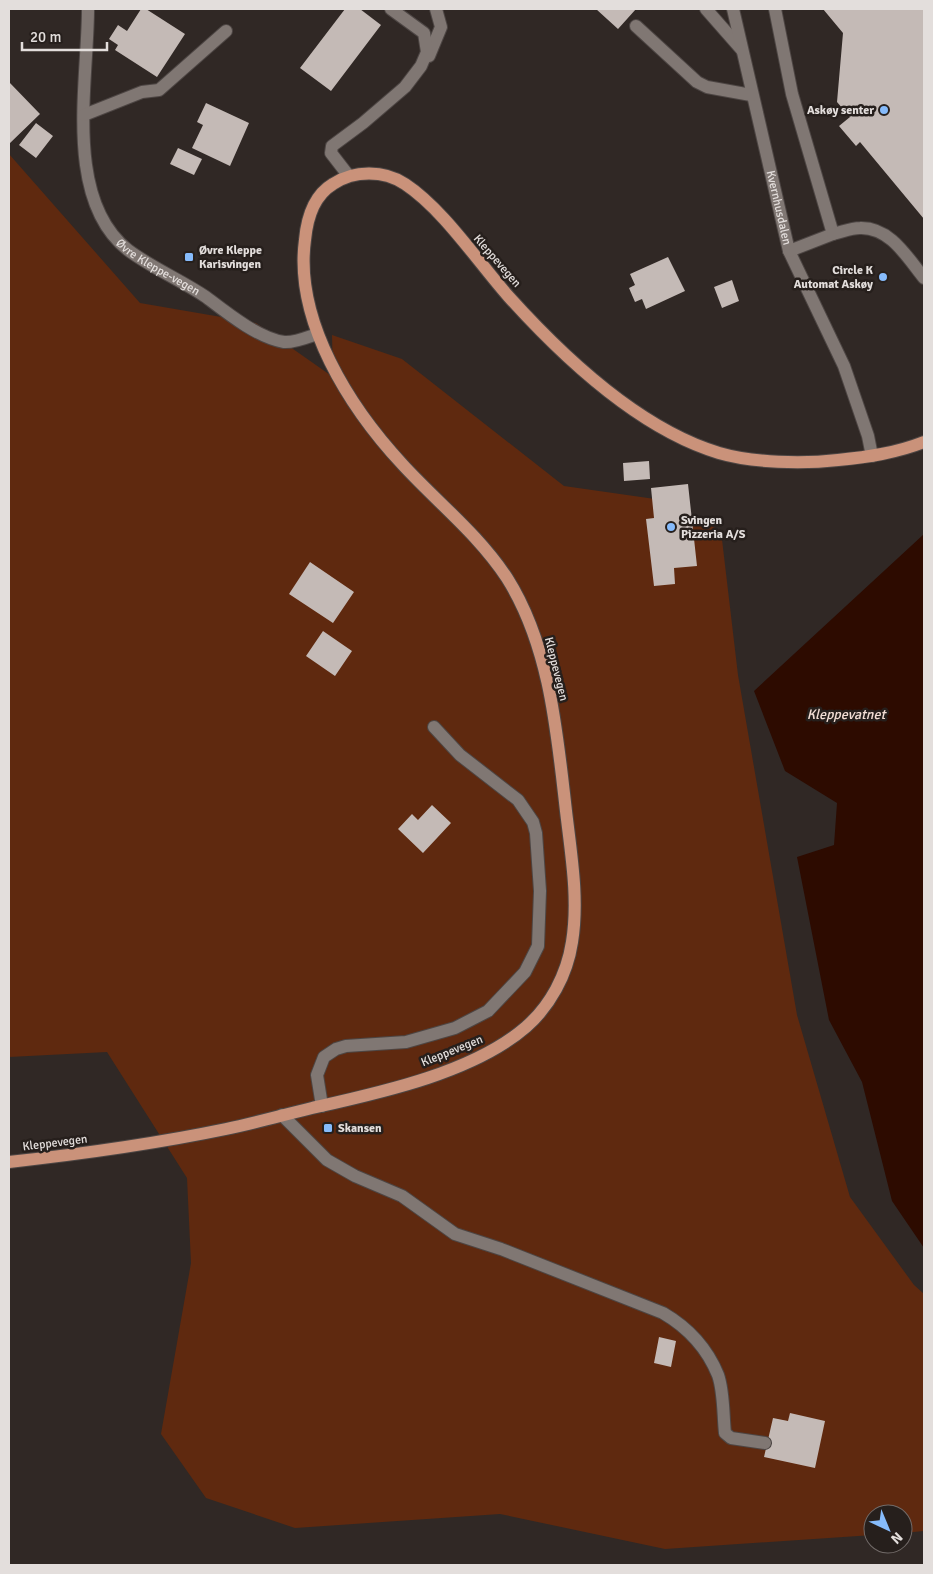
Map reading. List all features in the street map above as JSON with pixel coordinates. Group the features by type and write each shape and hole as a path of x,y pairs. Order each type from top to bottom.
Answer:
{"main road":[{"name":"Kleppevegen","path":"9,1162 126,1146 226,1129 373,1094 472,1060 502,1045 528,1026 550,1001 563,976 572,944 575,894 562,776 542,662 528,619 507,578 469,528 404,466 373,430 335,372 318,334 304,280 303,255 307,223 314,203 326,187 348,175 380,174 402,182 427,202 510,297 563,353 618,398 685,441 724,454 802,464 872,456 904,450 924,442"}],"street":[{"name":"Øvre Kleppe-vegen","path":"88,9 84,115 85,161 92,196 111,232 128,250 190,286 233,317 266,336 285,342 318,334"},
{"path":"391,9 424,33 427,52 421,66"},
{"path":"348,175 331,153 332,146 363,123 405,87 432,52 441,28 436,9"},
{"path":"706,9 743,52"},
{"name":"Kvernhusdalen","path":"733,9 751,95 789,251 844,366 868,436 872,456"},
{"path":"775,9 792,94 833,234"},
{"path":"636,26 697,82 715,89 751,95"},
{"path":"84,115 142,92 159,90 226,31"},
{"path":"789,251 833,234 859,227 877,230 896,243 924,278"},
{"name":"Kleppevegen","path":"322,1106 316,1075 324,1057 336,1049 371,1043 406,1042 455,1028 488,1011 525,972 538,946 540,891 536,833 533,822 518,800 460,755 434,726"},
{"path":"282,1115 327,1160 354,1176 402,1196 455,1234 501,1249 663,1313 678,1322 704,1350 718,1376 725,1433 730,1438 765,1443"}],"shaded area":[{"path":"9,154 140,303 256,323 333,377 332,335 402,359 564,486 662,500 721,531 738,675 797,1015 850,1197 914,1285 924,1294 924,1531 913,1532 913,1504 863,1504 863,1536 665,1549 500,1514 295,1528 206,1498 161,1434 191,1263 187,1178 107,1052 9,1057"}],"water":[{"name":"Kleppevatnet","path":"924,534 924,1248 892,1201 862,1082 829,1020 797,857 834,845 837,803 785,771 754,691"}],"building":[{"path":"141,9 146,9 185,34 157,77 115,50 118,45 109,39 118,25 127,31"},
{"path":"345,9 360,9 381,25 331,91 300,68"},
{"path":"596,9 636,9 618,29"},
{"name":"Askøy senter","path":"823,9 924,9 924,219 860,142 856,146 839,126 850,117 837,102 843,33"},
{"path":"9,82 40,114 9,144"},
{"path":"206,103 249,123 230,166 192,148 203,125 197,122"},
{"path":"36,123 53,136 36,158 19,145"},
{"path":"178,148 202,159 194,175 170,164"},
{"path":"668,257 685,291 646,309 642,299 635,302 629,288 635,285 630,274"},
{"path":"732,280 739,301 722,308 714,287"},
{"path":"649,461 650,479 624,481 623,463"},
{"name":"Svingen Pizzeria A/S","path":"688,484 697,566 674,568 675,584 654,586 646,519 654,518 651,488"},
{"path":"310,562 354,592 333,623 289,594"},
{"path":"323,631 352,651 335,676 306,656"},
{"path":"432,805 451,823 423,853 398,829 412,814 418,820"},
{"path":"659,1337 676,1341 671,1367 654,1363"},
{"path":"790,1413 825,1421 815,1468 764,1457 773,1418 788,1421"}],"place":[{"name":"Askøy senter","path":"884,110"},
{"name":"Øvre Kleppe Karisvingen","path":"189,257"},
{"name":"Circle K Automat Askøy","path":"883,277"},
{"name":"Svingen Pizzeria A/S","path":"671,527"},
{"name":"Skansen","path":"328,1128"}]}
